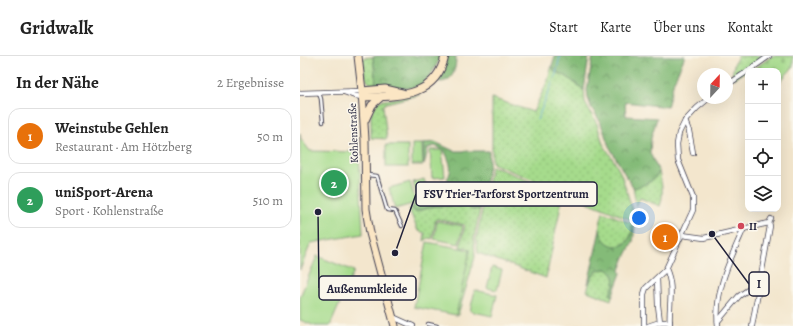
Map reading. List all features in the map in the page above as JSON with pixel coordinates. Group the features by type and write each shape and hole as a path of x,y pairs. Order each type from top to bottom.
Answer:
{"main road":[{"name":"Kohlenstraße","path":"358,56 364,122 364,175 366,209 370,233 395,326"},
{"path":"362,94 380,93 387,90 405,93 418,90 432,82 440,69 445,56"},
{"path":"361,81 380,93"},
{"path":"364,122 372,105 380,93"}],"street":[{"path":"752,68 769,56"},
{"path":"733,81 745,73"},
{"path":"351,91 361,81"},
{"path":"300,93 351,91 362,94"},
{"path":"344,92 355,96 362,94"},
{"path":"644,326 645,291 667,267 691,217 694,205 693,197 678,160 677,151 679,133 685,121 702,104"},
{"path":"685,121 689,131 693,153"},
{"path":"682,235 704,238 770,221 752,326"},
{"path":"718,324 718,303 722,283 744,228"},
{"path":"648,326 660,322 670,324 671,304 667,267"},
{"path":"657,279 660,322"},
{"path":"718,324 739,296 759,282"},
{"path":"393,317 413,326"}],"lane":[{"path":"319,92 323,122"},
{"path":"364,175 377,176 387,210 395,211 402,226"},
{"path":"428,324 437,326"}],"green space":[{"path":"440,56 430,76 424,82 412,88 398,88 376,84 373,57"},
{"path":"447,56 456,56 455,69 451,77 440,82 438,78"},
{"path":"555,56 589,56 584,90 567,77 554,71 552,65"},
{"path":"593,56 685,56 674,81 667,107 625,102 626,116 657,118 651,138 650,153 659,172 652,181 634,188 609,146 600,121 591,107 588,98 587,90"},
{"path":"738,56 767,56 750,68 745,68 745,71 734,79 734,64"},
{"path":"772,56 793,56 793,67 781,81 781,68 755,68"},
{"path":"373,57 376,83 385,85 369,83 365,77 363,58"},
{"path":"552,65 554,71 567,77 584,90 585,103 597,124 603,144 621,174 631,205 634,221 492,162 492,98 533,112 548,80"},
{"path":"419,94 386,103 383,106 387,139 371,138 371,113 379,101"},
{"path":"300,133 301,139 310,151 359,152 363,234 311,243 300,270"},
{"path":"435,142 454,151 489,151 489,165 480,209 473,210 468,207 435,206 415,212 412,208 412,206 452,194 449,181 447,179 450,172 450,164 444,150 435,146 428,148 424,165 423,143"},
{"path":"412,144 422,144 423,165 412,165"},
{"path":"386,145 408,145 408,167 386,167"},
{"path":"430,150 442,150 445,177 432,178"},
{"path":"491,167 495,167 563,195 546,278 478,253 476,240"},
{"path":"659,172 662,189 660,206 640,198 636,206 633,186 634,188 656,176"},
{"path":"424,179 430,199 419,203 413,182"},
{"path":"410,182 416,203 395,209 389,188"},
{"path":"435,206 468,207 473,210 480,209 474,239 475,257 458,315 456,315 470,250 468,248 460,247 465,225 436,219 432,239 429,238 424,241 425,233 418,231 409,209 412,208 415,212"},
{"path":"603,212 634,224 635,226 632,226 631,235 628,241 617,246 606,242 602,237 600,230"},
{"path":"437,221 463,226 459,244 434,239"},
{"path":"632,226 635,226 633,242 620,270 621,273 612,297 610,295 614,284 614,278 611,272 607,269 597,271 588,284 600,230 607,243 618,246 624,244 628,240 631,234"},
{"path":"427,242 470,250 456,315 414,307"},
{"path":"317,256 354,271 330,326 315,326 300,320 300,297"},
{"path":"492,267 502,270 497,290 487,288"},
{"path":"600,269 607,269 613,275 614,284 610,295 612,297 611,300 587,291 592,276"},
{"path":"475,290 497,295 492,316 470,311"}],"waterway":[{"path":"537,120 556,74 560,56"}],"place":[{"name":"uniSport-Arena","path":"334,183"},
{"name":"Außenumkleide","path":"318,212"},
{"name":"II","path":"741,226"},
{"name":"I","path":"712,234"},
{"name":"Weinstube Gehlen","path":"665,237"},
{"name":"FSV Trier-Tarforst Sportzentrum","path":"395,253"}]}
